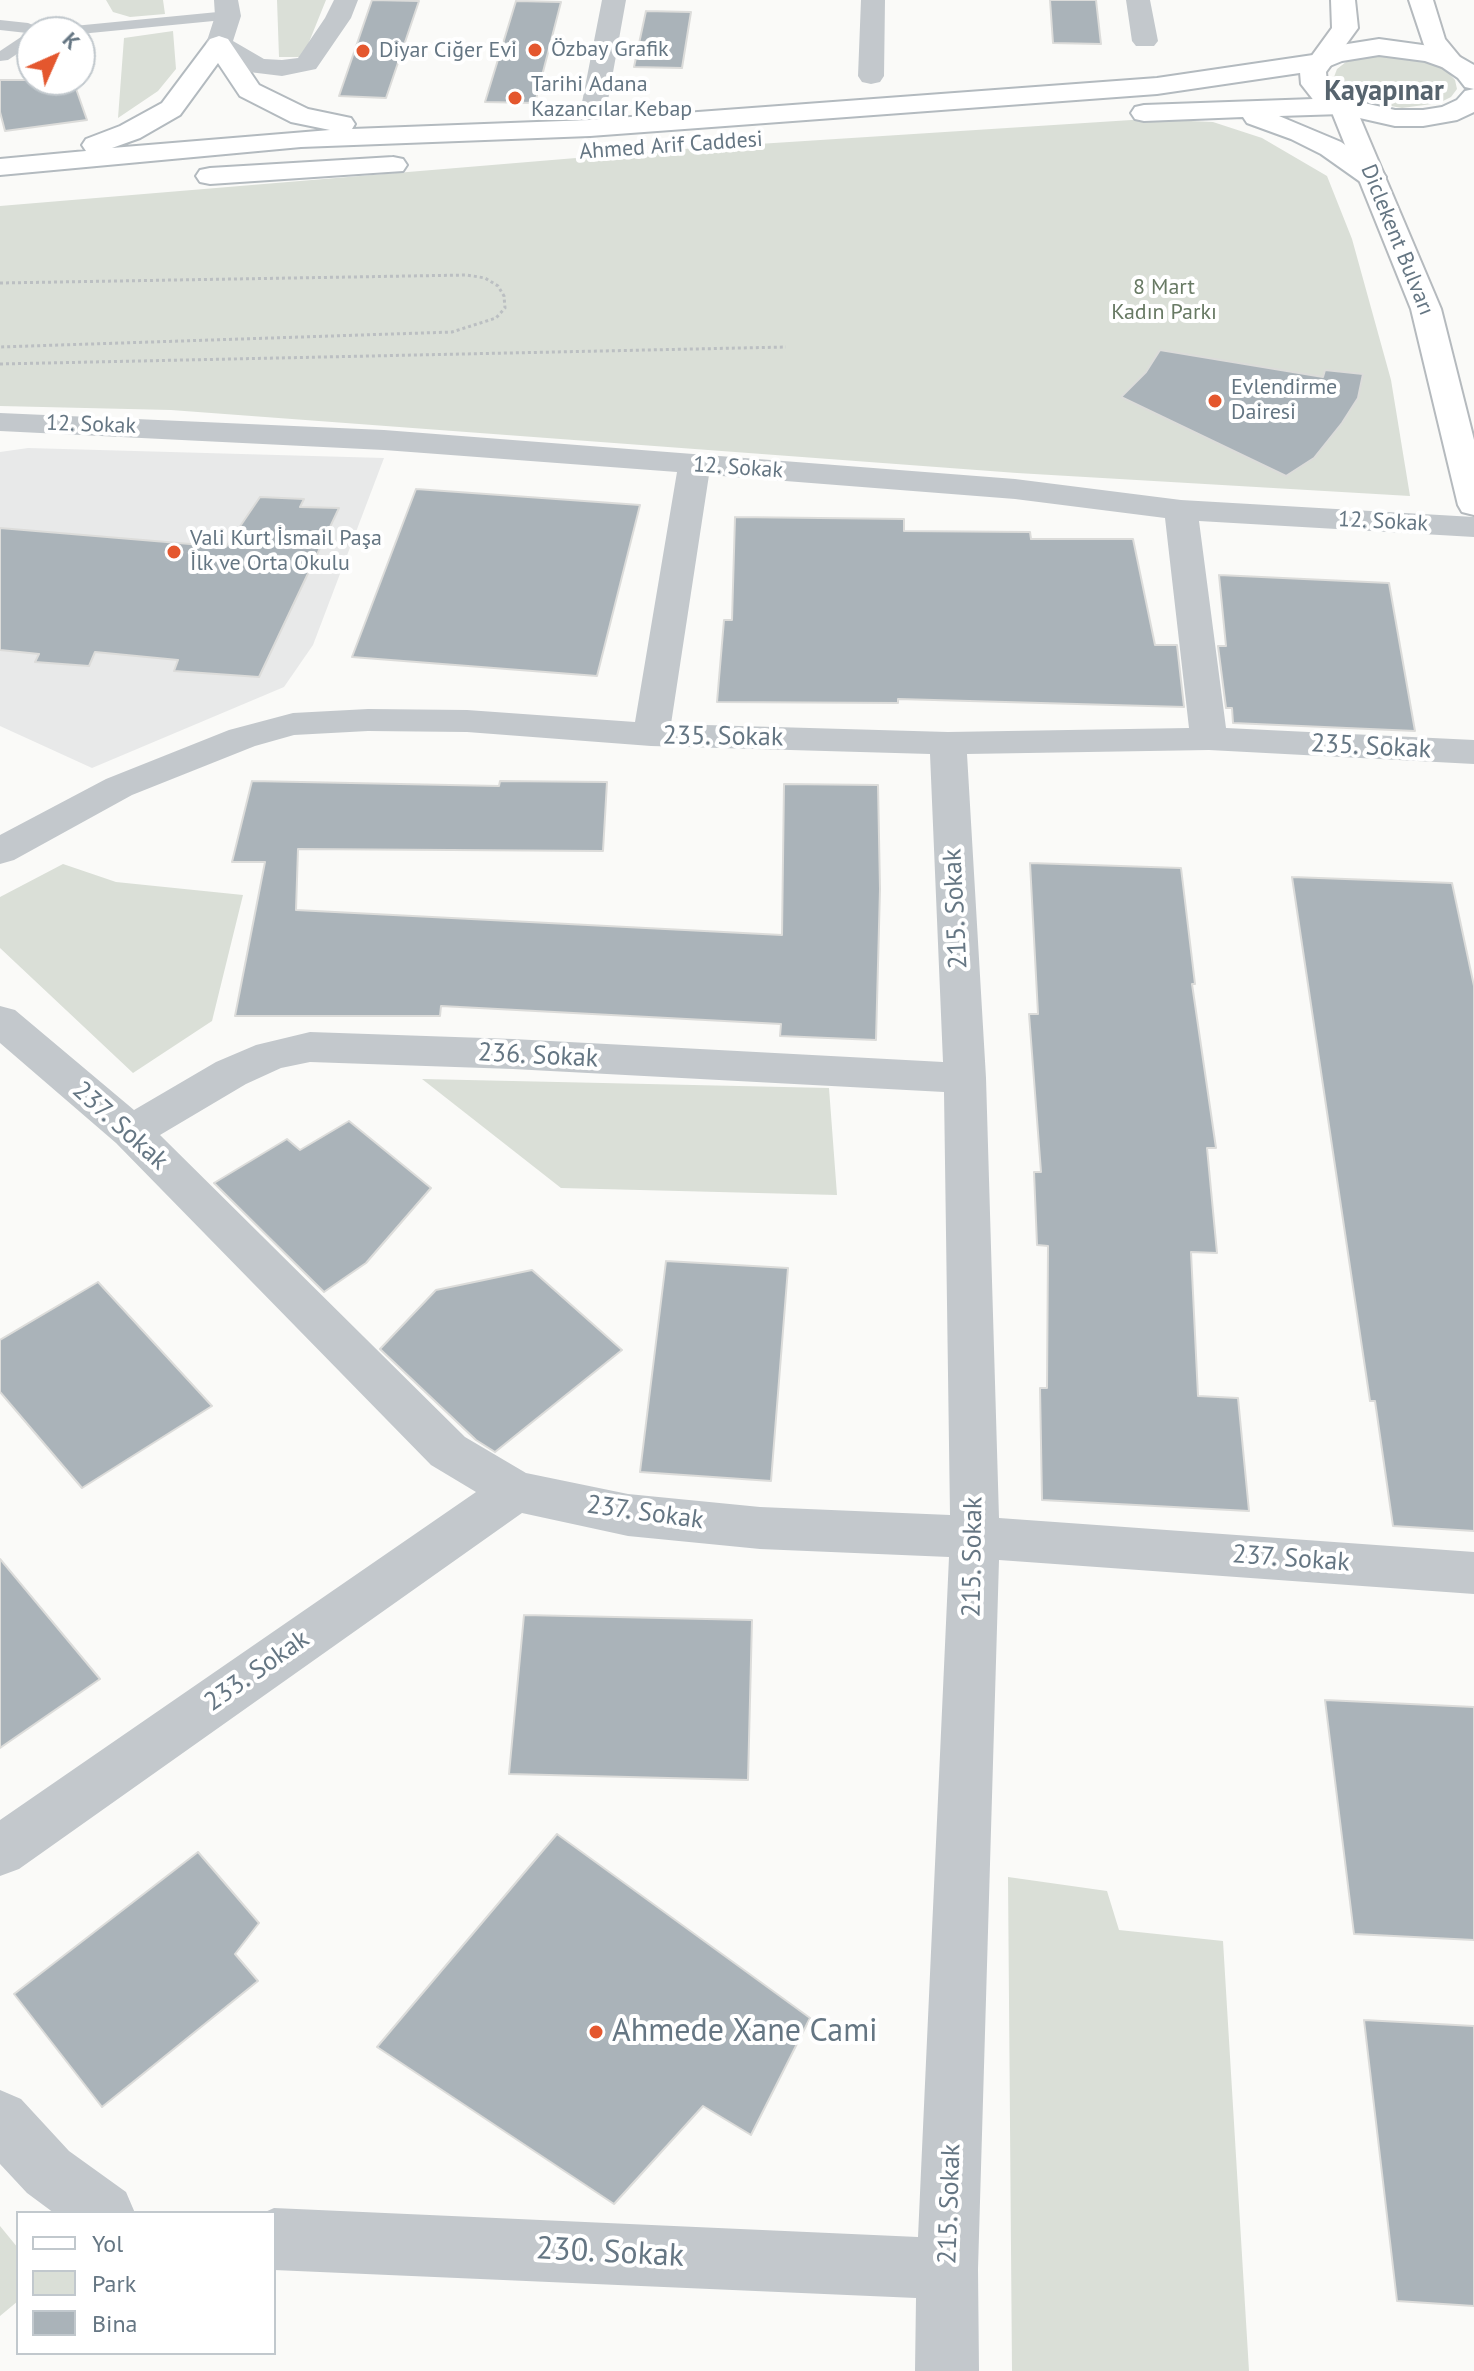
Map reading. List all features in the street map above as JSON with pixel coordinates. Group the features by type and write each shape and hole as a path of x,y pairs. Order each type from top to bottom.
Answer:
{"main road":[{"path":"1421,0 1433,40 1463,59 1474,81"},
{"path":"1320,62 1344,14"},
{"path":"1223,75 1290,58 1344,14"},
{"path":"219,44 236,145 247,174"},
{"path":"208,176 202,126 219,44"},
{"path":"219,44 249,90 272,104 300,116 416,135"},
{"path":"56,160 130,132 171,109 219,44"},
{"name":"Ahmed Arif Caddesi","path":"0,167 56,160 202,126 236,145 590,128 1141,87 1320,62 1335,54 1379,47 1463,59"},
{"name":"Diclekent Bulvarı","path":"1320,62 1313,72 1314,84 1324,96 1342,106 1426,309 1474,505"},
{"path":"1342,106 1381,116 1423,118 1448,114 1466,106 1474,97"},
{"name":"Ahmed Arif Caddesi","path":"508,157 1223,109 1342,106"},
{"path":"1223,109 1301,133 1331,148 1372,177"},
{"path":"179,178 414,164"},
{"path":"0,190 120,182"}],"street":[{"path":"227,8 219,44 258,67 282,68 307,64 338,18 346,0"},
{"path":"590,128 614,0"},
{"path":"871,76 873,0"},
{"path":"1138,0 1145,41"},
{"name":"12. Sokak","path":"0,422 294,435 1015,489 1181,510 1474,527"},
{"path":"651,735 695,464"},
{"path":"1181,510 1209,739"},
{"name":"235. Sokak","path":"0,851 119,787 242,738 293,724 368,720 467,721 651,735 948,743 1209,739 1474,752"},
{"name":"215. Sokak","path":"947,2371 947,2269 975,1537 965,1078 948,743"},
{"name":"237. Sokak","path":"0,1020 131,1132 448,1451 515,1491 628,1515 760,1528 975,1537 1474,1573"},
{"name":"236. Sokak","path":"131,1132 231,1073 271,1055 310,1047 513,1054 965,1078"},
{"name":"233. Sokak","path":"0,1851 515,1491"},
{"path":"0,2120 48,2172 102,2211"},
{"name":"230. Sokak","path":"276,2239 947,2269"}],"lane":[{"path":"96,26 227,8"}],"path":[{"path":"0,283 467,275 485,278 498,286 504,296 505,308 496,318 452,332 0,347"},
{"path":"0,364 786,347"}],"shaded area":[{"name":"Vali Kurt İsmail Paşa İlk ve Orta Okulu","path":"28,448 384,458 313,645 284,687 92,768 0,726 0,452"}],"green space":[{"path":"106,0 163,0 165,14 130,17 113,12"},
{"path":"277,0 326,0 303,57 279,57"},
{"path":"173,31 176,69 158,91 118,118 124,38"},
{"path":"1377,55 1416,58 1434,64 1447,71 1455,80 1457,89 1451,97 1439,103 1402,108 1363,101 1338,86 1334,77 1337,69 1346,62"},
{"name":"8 Mart Kadın Parkı","path":"1147,119 1213,122 1262,138 1327,176 1352,239 1391,380 1410,496 1017,473 171,410 0,406 0,206 696,148"},
{"path":"63,864 116,882 243,895 212,1021 133,1073 0,948 0,897"},
{"path":"422,1079 829,1088 837,1195 561,1188"},
{"path":"1008,1877 1107,1891 1119,1930 1223,1941 1249,2371 1012,2371"},
{"path":"0,2226 16,2246 16,2303 0,2316"}],"building":[{"path":"372,0 419,1 386,98 339,96"},
{"path":"1050,0 1096,0 1101,44 1053,43"},
{"path":"516,1 561,2 535,103 485,102"},
{"path":"646,11 691,12 682,68 634,67"},
{"path":"0,80 16,80 16,96 79,96 87,120 5,131 0,112"},
{"name":"Evlendirme Dairesi","path":"1160,350 1323,377 1325,370 1363,374 1358,398 1342,423 1314,458 1286,476 1121,397 1146,372"},
{"path":"416,489 640,505 597,676 352,657"},
{"path":"260,497 304,499 300,507 339,508 259,677 174,671 178,660 95,652 89,666 35,662 39,654 0,650 0,528 226,547"},
{"path":"735,517 904,519 904,531 1030,532 1031,539 1133,539 1155,645 1177,645 1184,707 898,699 898,703 717,702 724,620 732,620"},
{"path":"1219,575 1389,583 1415,731 1233,723 1232,708 1226,708 1218,646 1226,646"},
{"path":"252,781 499,786 500,781 607,782 603,851 298,849 296,910 782,935 784,784 878,785 880,889 876,1040 780,1036 781,1024 441,1006 440,1016 235,1016 265,862 232,862"},
{"path":"1030,863 1181,868 1195,984 1192,984 1216,1148 1207,1148 1217,1253 1191,1252 1198,1396 1238,1398 1249,1511 1042,1500 1040,1388 1047,1388 1048,1246 1037,1245 1034,1172 1041,1172 1029,1014 1038,1014"},
{"path":"1292,877 1452,883 1474,986 1474,1531 1393,1526 1375,1401 1370,1401"},
{"path":"349,1121 431,1188 366,1263 324,1292 214,1183 287,1139 300,1150"},
{"path":"666,1261 788,1268 771,1481 640,1472"},
{"path":"532,1270 622,1350 495,1452 476,1440 380,1349 436,1290"},
{"path":"98,1282 212,1406 82,1488 0,1392 0,1340"},
{"path":"0,1559 100,1679 0,1748"},
{"path":"524,1615 752,1620 748,1780 509,1774"},
{"path":"1325,1700 1474,1707 1474,1940 1354,1934"},
{"name":"Ahmede Xane Cami","path":"557,1834 810,2018 751,2135 703,2106 614,2204 377,2047"},
{"path":"198,1852 259,1923 235,1954 258,1981 102,2107 14,1994"},
{"path":"1364,2020 1474,2026 1474,2306 1397,2301"}],"place":[{"name":"Özbay Grafik","path":"535,50"},
{"name":"Diyar Ciğer Evi","path":"363,51"},
{"name":"Tarihi Adana Kazancılar Kebap","path":"515,98"},
{"name":"Evlendirme Dairesi","path":"1215,401"},
{"name":"Vali Kurt İsmail Paşa İlk ve Orta Okulu","path":"174,552"},
{"name":"Ahmede Xane Cami","path":"596,2032"}],"district":[{"name":"Kayapınar","path":"1384,92"}]}
